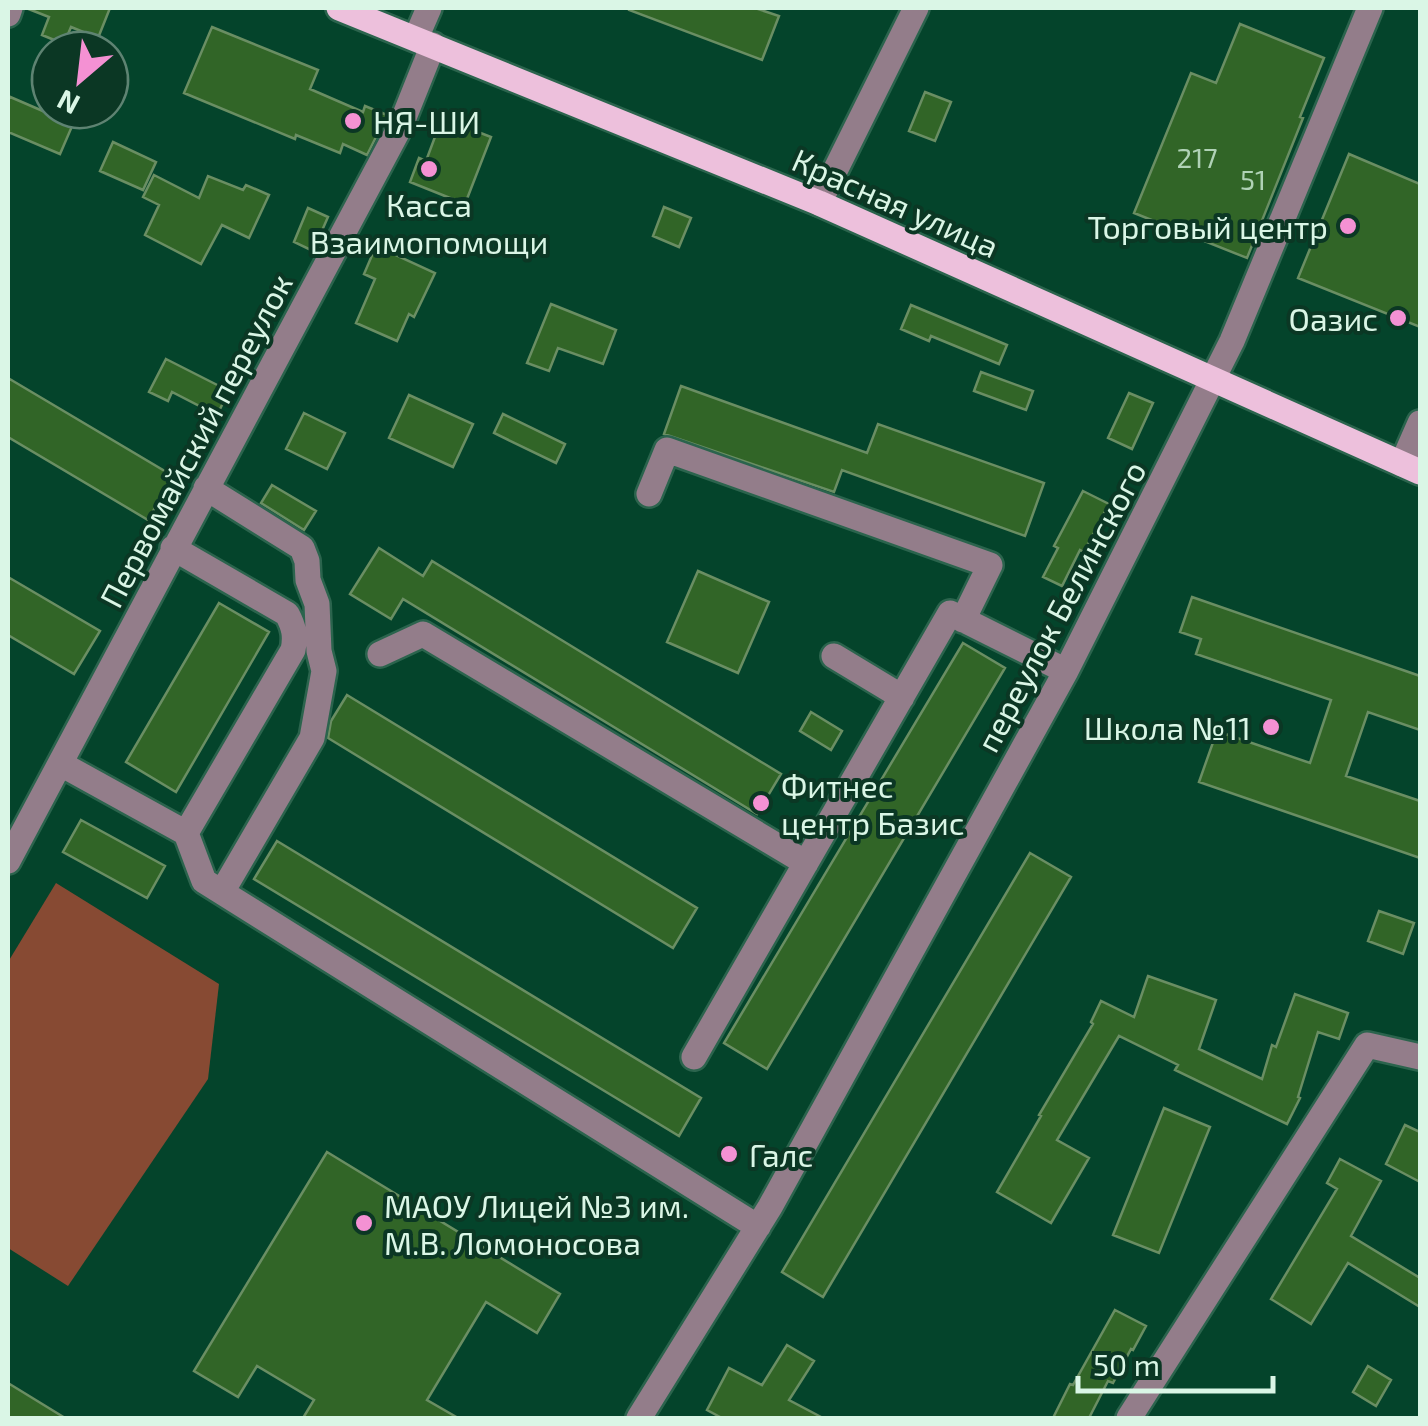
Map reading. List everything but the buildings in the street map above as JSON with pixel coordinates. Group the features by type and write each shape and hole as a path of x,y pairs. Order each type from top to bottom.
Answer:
{"main road":[{"name":"Красная улица","path":"340,8 820,203 1411,468"}],"street":[{"name":"Первомайский переулок","path":"8,861 400,125 425,42 429,8"},
{"path":"820,203 916,8"},
{"name":"переулок Белинского","path":"639,1418 820,1119 1066,671 1214,380 1370,8"},
{"path":"1411,468 1420,423"},
{"path":"649,494 667,450 990,565 963,620"},
{"path":"206,488 302,548 317,604 324,671 312,738 222,892"},
{"path":"173,548 288,614 295,637 293,650 186,833"},
{"path":"694,1057 950,613 1066,671"},
{"path":"380,654 423,634 806,863"},
{"path":"834,656 902,697"},
{"path":"61,764 186,833 204,881 758,1227"},
{"path":"1129,1418 1366,1045 1420,1057"}],"shaded area":[{"path":"56,883 219,984 208,1079 68,1286 8,1248 8,962"}],"place":[{"name":"НЯ-ШИ","path":"353,121"},
{"name":"Касса Взаимопомощи","path":"429,169"},
{"name":"Торговый центр","path":"1348,226"},
{"name":"Оазис","path":"1398,318"},
{"name":"Школа №11","path":"1271,727"},
{"name":"Фитнес центр Базис","path":"761,803"},
{"name":"Галс","path":"729,1154"},
{"name":"МАОУ Лицей №3 им. М.В. Ломоносова","path":"364,1223"}]}
